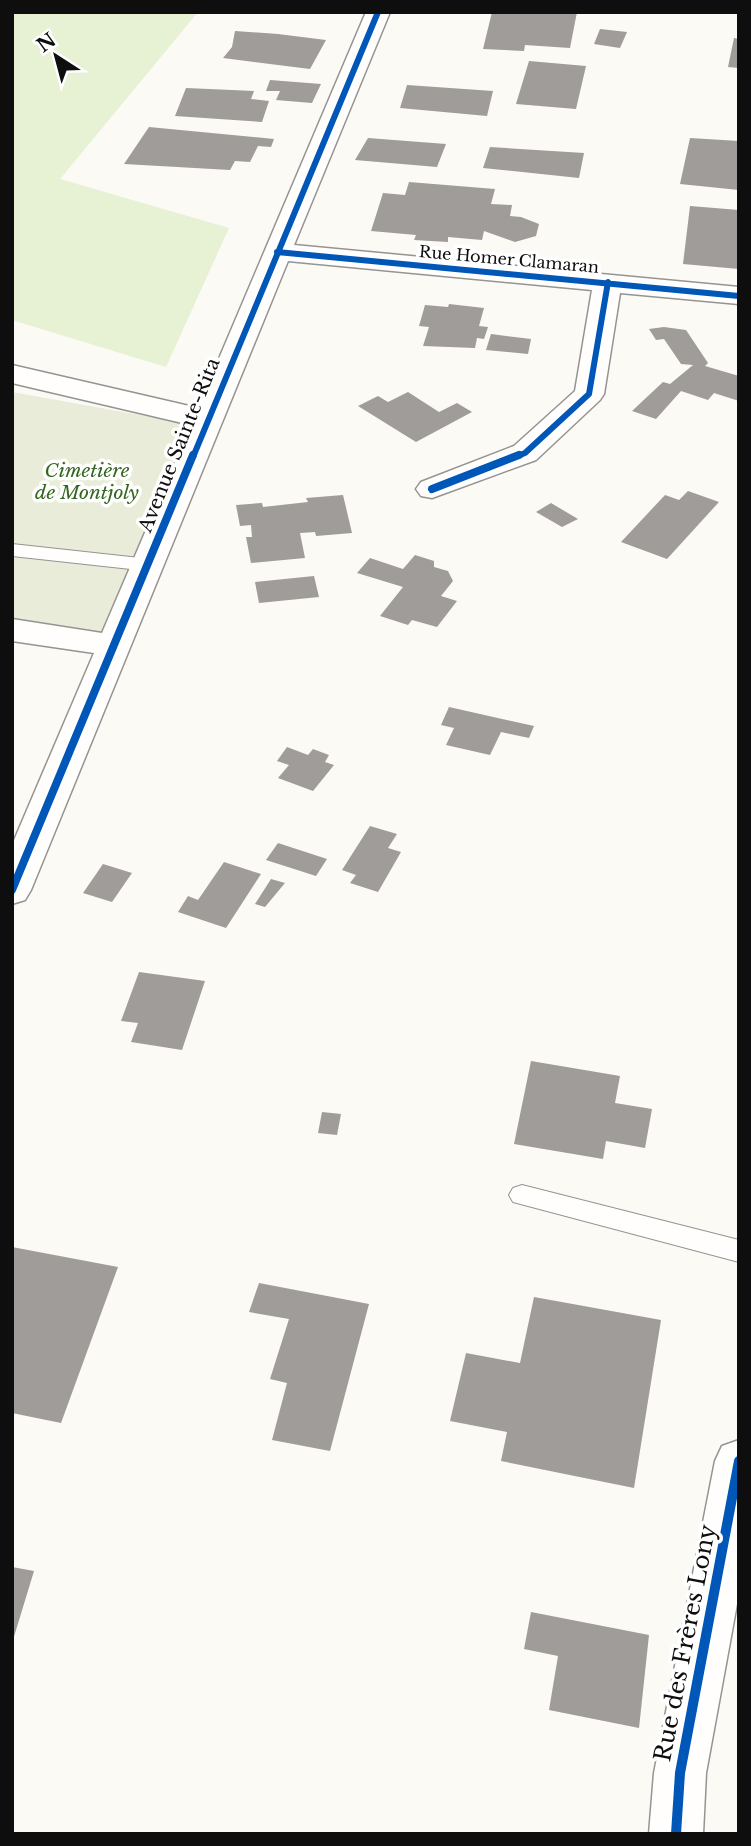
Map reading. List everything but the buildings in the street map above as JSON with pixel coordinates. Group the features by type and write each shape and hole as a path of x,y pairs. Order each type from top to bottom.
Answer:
{"street":[{"name":"Avenue Sainte-Rita","path":"14,881 116,646 378,12"},
{"name":"Rue Homer Clamaran","path":"277,253 739,296"},
{"path":"432,489 525,453 589,394 608,282"},
{"path":"12,374 214,407"},
{"path":"12,630 116,646"},
{"name":"Rue des Frères Lony","path":"676,1834 680,1773 739,1461"}],"lane":[{"path":"12,550 149,565"},
{"path":"522,1195 739,1251"}],"green space":[{"path":"12,12 198,12 60,179 229,228 166,367 12,320"},
{"name":"Cimetière de Montjoly","path":"12,392 190,424 102,643 12,627"}],"cycle path":[{"path":"12,890 378,12"},
{"path":"277,252 739,296"},
{"path":"432,489 525,453 589,394 608,282"},
{"path":"676,1834 680,1773 739,1461"}]}
